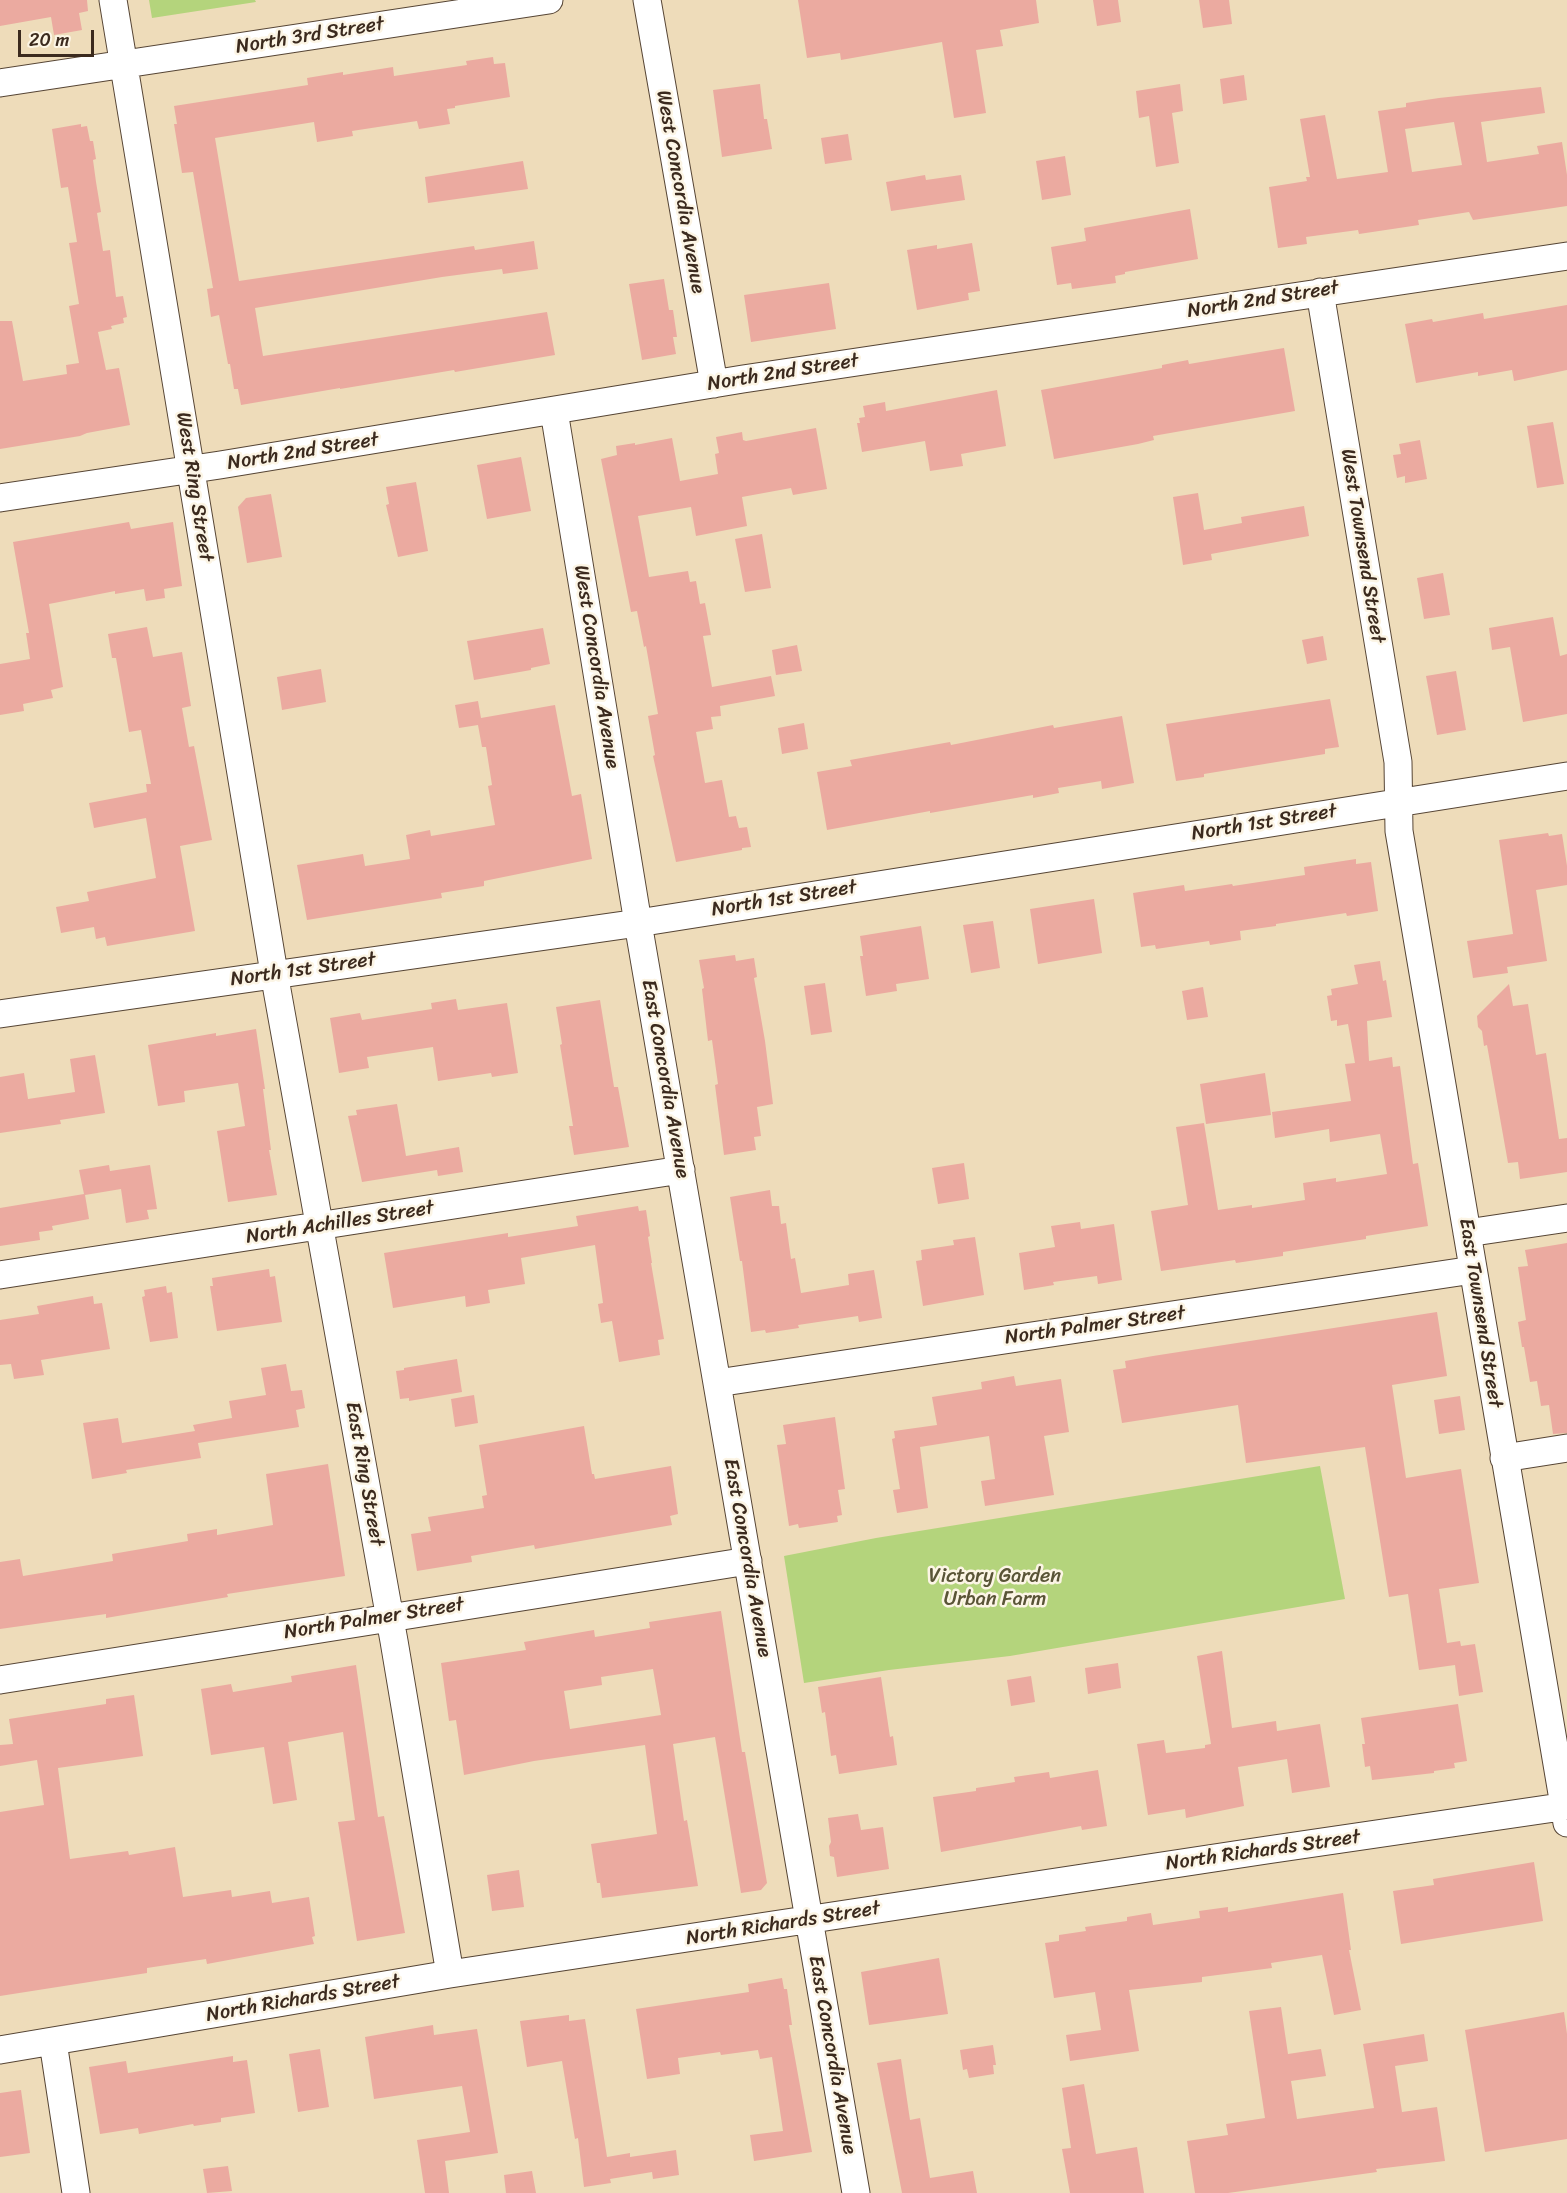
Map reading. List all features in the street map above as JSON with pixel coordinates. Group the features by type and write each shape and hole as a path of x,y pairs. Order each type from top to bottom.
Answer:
{"street":[{"name":"West Ring Street","path":"113,0 274,973"},
{"name":"North 3rd Street","path":"0,83 549,0"},
{"name":"West Concordia Avenue","path":"647,0 714,384"},
{"name":"North 2nd Street","path":"0,498 191,470 714,384 1567,256"},
{"name":"West Townsend Street","path":"1320,292 1398,762 1399,802"},
{"name":"West Concordia Avenue","path":"554,411 638,923"},
{"name":"North 1st Street","path":"0,1014 274,973 638,923 1567,776"},
{"name":"East Townsend Street","path":"1399,802 1399,831 1566,1812"},
{"name":"East Concordia Avenue","path":"638,923 856,2193"},
{"name":"East Ring Street","path":"274,973 390,1617 450,1974"},
{"name":"North Achilles Street","path":"0,1275 681,1170"},
{"path":"1467,1233 1567,1218"},
{"name":"North Palmer Street","path":"717,1383 1473,1270"},
{"path":"1504,1458 1567,1448"},
{"name":"North Palmer Street","path":"0,1680 748,1561"},
{"name":"North Richards Street","path":"0,2050 450,1974 1267,1850 1566,1812"},
{"path":"53,2042 76,2193"}],"green space":[{"path":"149,0 255,0 256,2 152,18"},
{"name":"Victory Garden Urban Farm","path":"1320,1466 1345,1599 1010,1656 889,1670 804,1683 784,1556 876,1538"}],"building":[{"path":"0,0 87,0 88,11 79,13 82,30 54,35 51,17 0,26"},
{"path":"798,0 1036,0 1039,23 1000,30 1003,46 976,50 986,113 954,118 942,42 841,60 840,53 807,58"},
{"path":"1093,0 1118,0 1121,22 1097,26"},
{"path":"1199,0 1229,0 1232,24 1203,28"},
{"path":"493,57 494,64 505,63 510,97 447,109 450,124 419,129 417,121 352,131 353,136 317,142 314,122 215,138 239,281 474,246 475,250 534,241 538,269 503,274 502,269 442,277 255,308 263,356 547,312 555,355 241,405 238,389 234,389 219,315 211,317 207,289 213,288 193,172 182,173 174,124 177,124 174,106 308,85 307,78 343,72 343,75 393,67 394,76 467,65 466,61"},
{"path":"1244,75 1247,100 1223,104 1220,79"},
{"path":"760,84 764,119 767,119 772,149 722,157 713,90"},
{"path":"1180,84 1183,111 1172,113 1179,163 1156,167 1149,116 1139,118 1136,91"},
{"path":"1541,87 1545,113 1481,122 1487,162 1539,154 1537,146 1562,142 1567,175 1567,206 1473,220 1469,212 1418,220 1419,225 1359,234 1358,230 1306,237 1307,244 1278,248 1269,187 1307,181 1306,177 1310,177 1300,119 1325,115 1337,179 1388,172 1378,111 1406,107 1406,103","holes":["1454,122 1462,165 1412,172 1405,129"]},
{"path":"81,124 81,127 87,126 90,141 93,141 96,159 93,160 101,212 97,213 103,251 110,250 116,297 123,296 127,317 123,318 124,323 98,332 106,370 119,368 130,425 0,449 0,321 12,321 23,381 67,374 66,365 79,363 69,306 79,304 69,243 77,242 68,187 61,188 52,129"},
{"path":"848,134 852,160 825,164 821,138"},
{"path":"1065,156 1071,195 1042,200 1036,161"},
{"path":"523,161 528,189 428,203 425,177"},
{"path":"925,175 926,180 961,175 965,200 891,211 886,182"},
{"path":"1190,209 1198,259 1125,272 1125,274 1115,276 1116,283 1072,289 1071,283 1057,285 1051,247 1086,241 1084,228"},
{"path":"972,243 980,291 968,293 969,300 917,310 907,250 937,245 937,249"},
{"path":"664,279 669,310 673,310 677,337 673,337 676,354 642,360 629,284"},
{"path":"829,283 836,329 751,342 744,295"},
{"path":"1567,305 1567,370 1514,381 1512,370 1478,376 1478,372 1416,383 1405,324 1432,319 1433,322 1483,313 1484,319"},
{"path":"1284,348 1295,411 1153,436 1154,440 1138,444 1054,459 1041,390 1162,368 1162,365 1188,360 1189,364"},
{"path":"997,390 1006,446 961,454 963,466 930,471 925,441 862,452 857,423 860,423 859,418 865,417 863,406 885,402 886,411"},
{"path":"1553,422 1564,484 1537,488 1527,426"},
{"path":"816,428 827,489 793,495 791,488 742,497 747,526 696,536 691,507 638,516 649,577 688,571 690,582 696,581 700,604 705,603 711,635 703,636 712,687 771,676 775,696 720,706 721,716 711,717 713,729 696,732 705,783 722,780 729,817 736,816 739,828 747,827 751,847 676,862 653,756 655,755 648,716 658,714 646,646 644,647 637,611 631,612 601,459 617,455 616,446 672,438 680,481 718,474 715,454 719,453 716,437 742,432 743,440 746,441"},
{"path":"1420,440 1427,479 1405,483 1405,476 1397,478 1393,455 1401,454 1399,444"},
{"path":"521,457 531,511 487,519 477,465"},
{"path":"416,482 428,551 398,557 386,505 389,504 386,487"},
{"path":"1198,493 1204,530 1242,523 1241,517 1304,506 1309,536 1211,554 1212,560 1183,565 1173,497"},
{"path":"271,494 282,557 247,563 238,507 246,498"},
{"path":"129,522 131,529 173,522 182,586 164,589 165,598 146,601 144,589 115,594 115,591 49,604 63,687 51,690 53,698 23,704 24,711 0,715 0,664 30,659 26,633 29,633 13,542"},
{"path":"762,534 771,588 745,592 735,539"},
{"path":"1443,573 1450,615 1424,619 1417,578"},
{"path":"1553,617 1560,656 1567,654 1567,714 1523,722 1510,647 1492,650 1489,628"},
{"path":"147,627 153,657 182,652 191,706 182,708 189,747 194,746 212,840 180,846 195,931 107,946 105,937 96,939 94,927 61,933 56,907 89,901 87,892 156,878 146,818 94,828 89,803 147,792 146,784 151,784 141,730 129,732 116,658 112,658 108,634"},
{"path":"543,628 550,664 531,668 531,670 474,680 467,641"},
{"path":"1323,636 1327,660 1307,664 1302,640"},
{"path":"797,645 802,671 776,675 772,650"},
{"path":"321,669 326,702 282,710 277,677"},
{"path":"1456,671 1466,730 1437,735 1426,676"},
{"path":"1330,699 1339,747 1325,749 1325,754 1204,774 1204,777 1176,781 1166,724"},
{"path":"478,701 481,718 555,705 572,796 581,794 592,859 484,881 484,886 441,893 442,898 307,920 297,865 363,854 365,866 410,859 406,835 430,830 431,836 495,825 488,786 492,785 486,747 482,747 478,725 459,728 455,705"},
{"path":"1122,716 1134,783 1102,789 1101,781 1058,788 1059,793 1033,798 1033,795 827,830 817,772 852,766 850,760 950,742 951,745 1053,725 1054,728"},
{"path":"804,723 808,749 782,754 778,728"},
{"path":"1548,833 1549,836 1562,834 1567,866 1567,885 1536,890 1547,961 1507,967 1508,973 1473,978 1467,941 1513,934 1499,840"},
{"path":"1356,859 1356,864 1371,862 1378,911 1347,916 1346,913 1240,931 1241,940 1210,945 1209,941 1156,949 1155,945 1141,947 1133,893 1184,885 1185,891 1232,884 1233,886 1305,875 1304,867"},
{"path":"1094,899 1102,953 1038,964 1030,909"},
{"path":"993,921 1000,968 971,973 963,925"},
{"path":"921,926 929,979 896,984 897,991 866,996 860,956 863,956 860,936"},
{"path":"735,955 736,961 754,958 757,977 754,978 773,1104 757,1107 761,1136 754,1137 756,1150 724,1155 715,1085 718,1084 712,1040 708,1041 702,989 704,988 699,960"},
{"path":"1380,961 1383,981 1386,980 1392,1017 1367,1021 1369,1061 1392,1057 1393,1067 1400,1066 1413,1164 1418,1163 1428,1226 1366,1236 1366,1239 1283,1252 1283,1256 1236,1263 1235,1260 1161,1271 1151,1211 1188,1205 1176,1127 1204,1123 1218,1210 1252,1205 1252,1208 1305,1200 1303,1183 1336,1178 1336,1182 1387,1174 1380,1134 1330,1142 1329,1129 1275,1138 1272,1112 1351,1101 1345,1064 1355,1063 1348,1024 1337,1026 1337,1020 1331,1021 1327,996 1332,995 1331,989 1358,984 1354,965"},
{"path":"825,983 832,1032 811,1035 804,986"},
{"path":"1509,984 1513,1006 1528,1004 1536,1055 1546,1053 1559,1139 1567,1138 1567,1172 1520,1179 1518,1162 1508,1163 1487,1045 1484,1046 1477,1016"},
{"path":"1203,987 1208,1017 1187,1020 1182,991"},
{"path":"456,999 458,1010 507,1003 518,1073 492,1077 491,1073 438,1081 433,1047 367,1057 369,1068 339,1073 330,1018 360,1013 362,1020 432,1009 431,1003"},
{"path":"600,1000 614,1087 618,1087 629,1147 574,1155 569,1126 573,1126 556,1007"},
{"path":"256,1029 265,1089 263,1089 271,1150 269,1150 277,1195 228,1202 217,1131 245,1126 238,1083 184,1091 185,1102 158,1106 148,1045 216,1033 216,1036"},
{"path":"95,1055 105,1113 60,1120 61,1124 0,1133 0,1077 24,1073 28,1099 75,1092 70,1059"},
{"path":"1265,1073 1271,1115 1206,1124 1200,1084"},
{"path":"397,1104 406,1156 459,1147 463,1172 438,1176 437,1170 362,1182 348,1116 357,1115 356,1110"},
{"path":"964,1163 969,1199 938,1204 932,1168"},
{"path":"109,1165 110,1171 150,1165 157,1209 147,1210 149,1219 126,1223 121,1189 85,1195 89,1219 52,1226 53,1230 39,1232 40,1240 0,1246 0,1208 84,1194 79,1170"},
{"path":"770,1190 772,1206 779,1206 781,1224 786,1223 791,1259 795,1258 801,1293 849,1285 848,1274 874,1270 882,1318 859,1322 858,1316 798,1325 799,1328 766,1333 765,1330 751,1332 742,1261 740,1261 730,1197"},
{"path":"638,1206 639,1211 646,1210 650,1236 648,1237 651,1263 664,1339 658,1340 660,1355 619,1362 612,1321 601,1323 598,1304 603,1303 595,1245 521,1258 525,1284 488,1290 490,1303 466,1307 465,1296 393,1308 384,1253 508,1233 508,1237 578,1226 576,1216"},
{"path":"1080,1222 1081,1229 1114,1224 1122,1280 1098,1284 1097,1276 1053,1282 1054,1285 1024,1290 1019,1253 1055,1247 1051,1226"},
{"path":"975,1237 984,1295 923,1306 916,1261 922,1260 921,1250 954,1245 953,1240"},
{"path":"1567,1243 1567,1433 1553,1434 1549,1405 1541,1406 1537,1381 1530,1382 1524,1347 1522,1347 1518,1322 1526,1320 1518,1267 1528,1266 1525,1250"},
{"path":"269,1269 270,1277 275,1276 282,1322 217,1331 210,1286 213,1286 212,1278"},
{"path":"166,1286 167,1293 172,1292 178,1338 150,1342 142,1297 145,1296 144,1290"},
{"path":"93,1296 94,1304 102,1303 110,1349 41,1360 44,1375 14,1379 11,1364 0,1365 0,1320 39,1314 37,1306"},
{"path":"1437,1312 1447,1376 1392,1385 1406,1478 1461,1469 1479,1583 1439,1589 1447,1643 1460,1641 1461,1646 1475,1644 1483,1692 1459,1696 1455,1665 1419,1670 1408,1594 1389,1597 1365,1447 1246,1463 1238,1405 1122,1423 1113,1370 1126,1368 1125,1361"},
{"path":"457,1359 462,1392 409,1401 409,1398 400,1399 396,1371"},
{"path":"286,1364 291,1391 302,1390 305,1408 296,1410 299,1427 198,1443 201,1458 126,1470 127,1473 92,1479 83,1423 118,1418 122,1443 195,1431 193,1425 232,1418 229,1401 266,1395 261,1368"},
{"path":"1014,1376 1016,1386 1061,1379 1069,1432 1044,1436 1054,1495 985,1506 981,1481 995,1479 989,1436 920,1447 928,1508 897,1513 893,1490 900,1489 892,1439 895,1438 894,1431 937,1425 932,1397 982,1389 981,1382"},
{"path":"474,1395 478,1423 455,1427 451,1399"},
{"path":"1460,1396 1465,1430 1439,1434 1434,1400"},
{"path":"835,1417 845,1489 838,1490 842,1515 837,1516 838,1522 799,1528 798,1524 789,1526 777,1445 786,1444 783,1425"},
{"path":"584,1426 592,1474 595,1479 671,1466 678,1514 670,1516 672,1525 535,1549 534,1545 471,1556 472,1562 417,1571 411,1534 431,1531 428,1517 484,1508 482,1496 487,1495 479,1445"},
{"path":"328,1464 345,1576 227,1594 228,1597 106,1618 106,1614 0,1629 0,1562 20,1559 23,1576 113,1561 112,1554 188,1541 187,1534 217,1529 217,1535 273,1525 266,1474"},
{"path":"721,1611 742,1752 745,1752 767,1883 761,1890 741,1893 715,1737 673,1744 684,1821 687,1820 698,1886 602,1898 600,1883 597,1883 591,1844 657,1834 645,1745 534,1761 464,1775 456,1720 449,1721 441,1663 526,1650 524,1642 594,1630 595,1637 650,1628 649,1622","holes":["653,1669 661,1715 570,1729 564,1691 602,1685 601,1677"]},
{"path":"1222,1651 1232,1728 1276,1721 1277,1731 1320,1724 1330,1787 1292,1793 1287,1759 1238,1767 1244,1806 1186,1818 1185,1809 1148,1815 1137,1744 1164,1740 1166,1753 1205,1748 1205,1745 1211,1744 1197,1656"},
{"path":"1118,1663 1121,1688 1088,1694 1085,1668"},
{"path":"356,1665 378,1817 384,1816 405,1933 357,1941 338,1822 355,1820 343,1732 288,1742 297,1800 273,1804 264,1747 211,1755 201,1689 231,1684 233,1692 292,1682 291,1676"},
{"path":"1031,1676 1035,1702 1011,1706 1007,1680"},
{"path":"881,1677 890,1737 893,1736 897,1765 839,1774 836,1755 831,1756 825,1712 822,1713 818,1687"},
{"path":"134,1695 143,1756 58,1768 70,1859 128,1851 129,1855 175,1847 183,1897 231,1890 232,1897 270,1891 272,1903 309,1897 315,1936 312,1937 314,1944 207,1964 206,1959 147,1968 147,1973 0,1996 0,1812 44,1805 37,1760 0,1766 0,1745 13,1744 9,1719 106,1704 106,1699"},
{"path":"1458,1704 1467,1761 1454,1763 1455,1768 1434,1771 1434,1773 1372,1780 1370,1766 1365,1767 1362,1744 1365,1744 1361,1718"},
{"path":"1098,1770 1107,1826 1082,1830 1081,1826 941,1852 933,1797 976,1791 976,1788 1015,1782 1014,1777 1049,1772 1050,1778"},
{"path":"858,1814 861,1830 883,1827 889,1869 837,1877 834,1857 830,1856 828,1818"},
{"path":"1534,1862 1543,1921 1401,1944 1393,1891 1434,1885 1433,1879"},
{"path":"519,1870 524,1907 492,1911 487,1875"},
{"path":"1343,1893 1351,1950 1349,1950 1361,2010 1334,2015 1322,1955 1271,1963 1272,1968 1202,1977 1202,1982 1129,1990 1139,2051 1070,2061 1066,2035 1101,2030 1095,1992 1054,1998 1045,1943 1059,1941 1059,1935 1086,1931 1085,1927 1127,1921 1127,1917 1151,1913 1153,1925 1200,1918 1199,1911 1228,1907 1228,1912"},
{"path":"939,1958 948,2014 869,2025 861,1972"},
{"path":"782,1978 784,1989 787,1989 792,2025 789,2025 812,2152 754,2161 750,2135 783,2131 772,2057 760,2059 758,2050 678,2058 680,2074 647,2079 636,2009 749,1992 748,1984"},
{"path":"1281,2007 1288,2054 1321,2049 1326,2076 1291,2081 1297,2119 1374,2108 1363,2044 1424,2034 1428,2061 1395,2066 1402,2112 1437,2107 1445,2161 1376,2169 1377,2172 1228,2193 1195,2193 1187,2141 1228,2135 1226,2124 1265,2118 1249,2011"},
{"path":"1564,2012 1567,2034 1567,2139 1485,2152 1465,2030"},
{"path":"569,2015 569,2021 585,2019 607,2157 630,2153 630,2157 676,2150 679,2175 653,2179 652,2172 610,2179 611,2183 584,2187 578,2138 575,2139 562,2061 527,2067 520,2021"},
{"path":"433,2025 434,2035 477,2029 498,2153 445,2161 449,2193 425,2193 417,2140 470,2132 462,2086 374,2099 365,2037"},
{"path":"993,2045 996,2065 993,2065 994,2074 969,2078 967,2069 963,2070 960,2050"},
{"path":"320,2049 329,2107 298,2112 289,2054"},
{"path":"233,2056 233,2062 247,2060 255,2113 221,2118 221,2122 194,2126 193,2124 139,2134 138,2128 100,2134 89,2067 126,2061 128,2073"},
{"path":"901,2059 910,2120 920,2118 930,2178 973,2171 977,2193 902,2193 877,2063"},
{"path":"1084,2084 1096,2154 1137,2147 1144,2193 1070,2193 1062,2149 1071,2148 1062,2088"},
{"path":"21,2090 30,2153 0,2157 0,2093"},
{"path":"228,2166 232,2191 207,2193 203,2169"},
{"path":"532,2171 536,2193 506,2193 504,2175"}]}
